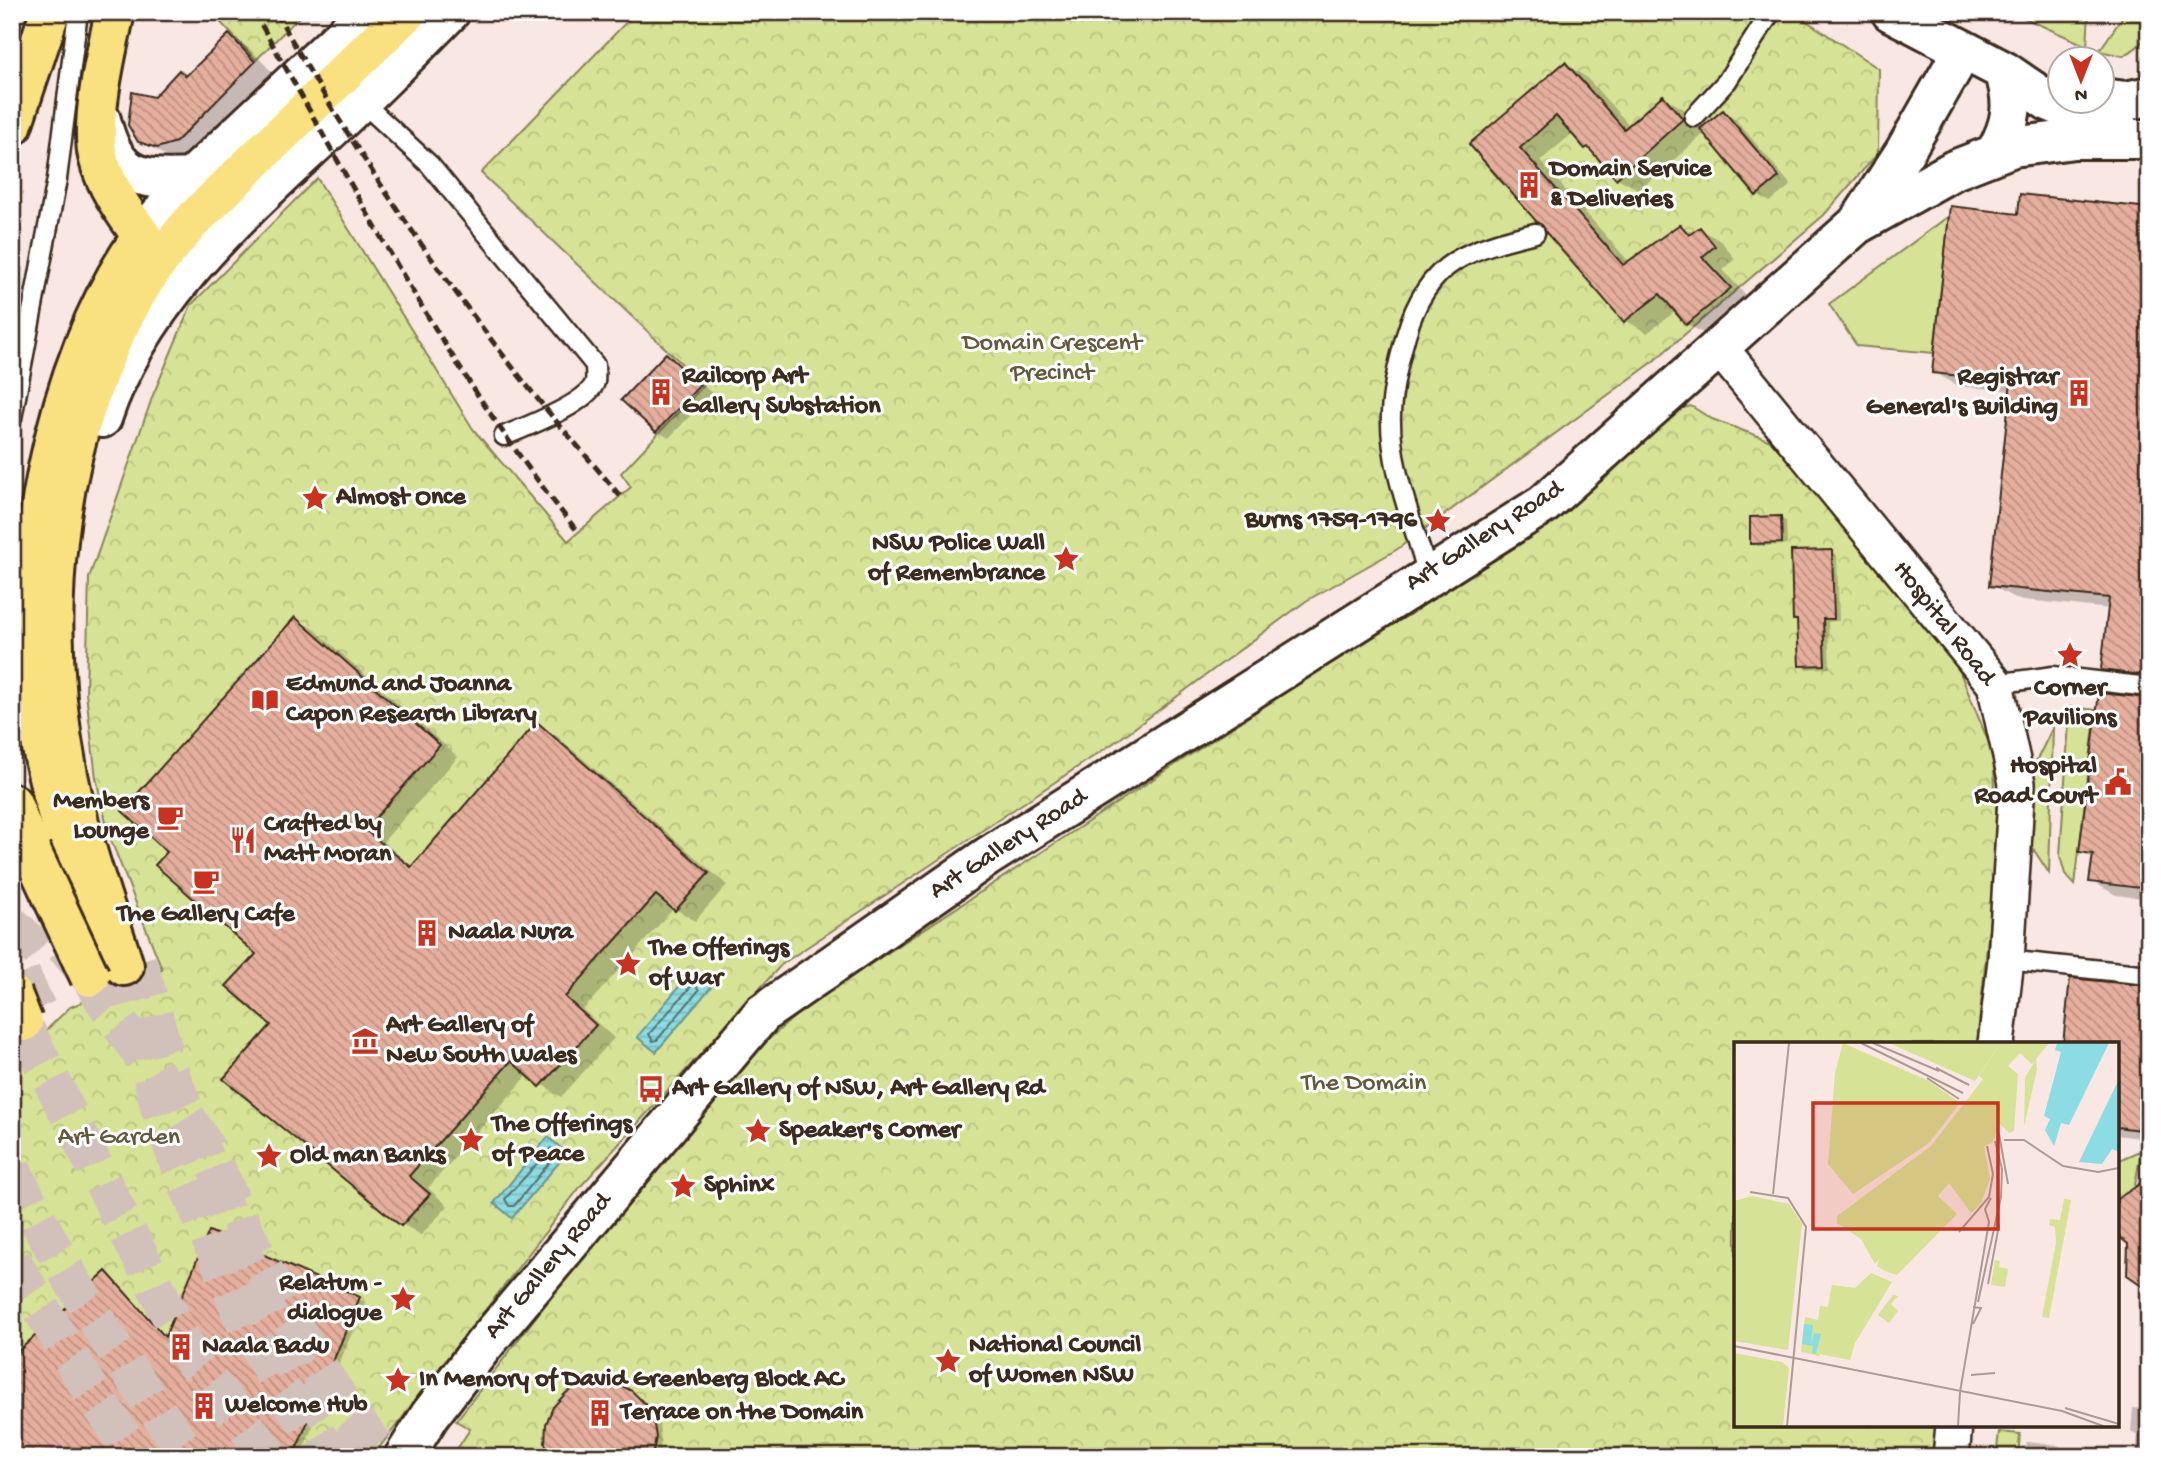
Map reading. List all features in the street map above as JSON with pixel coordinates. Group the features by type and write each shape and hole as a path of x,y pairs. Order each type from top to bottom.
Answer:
{"main road":[{"path":"12,125 50,12"},
{"path":"110,964 57,820 38,726 32,667 34,572 44,492 70,389 106,296 142,236 116,197 100,162 96,144 115,12"},
{"path":"110,964 75,805 60,724 55,669 57,549 71,467 88,403 112,339 136,295 173,244 194,219 407,12"},
{"path":"12,803 31,851 110,964"}],"street":[{"path":"142,236 191,178 368,12"},
{"path":"110,964 96,823 75,706 71,586 85,479 117,377 163,303 224,233 450,12"},
{"path":"1891,12 2004,71 2075,114 2149,139"},
{"path":"1856,225 1905,151 1963,50"},
{"path":"2004,71 2046,82"},
{"path":"1996,152 2012,116 2011,94 2004,71"},
{"path":"2116,100 2126,101 2149,96"},
{"path":"99,110 108,146 125,169 152,179 191,178"},
{"path":"1856,225 1954,170 1996,152 2057,140 2149,139"},
{"name":"Art Gallery Road","path":"404,1457 430,1415 483,1346 763,1013 987,857 1562,490 1856,225"},
{"name":"Hospital Road","path":"1719,347 1995,684 2017,783 2006,960 1996,1042"},
{"path":"1951,1457 1954,1427"}],"lane":[{"path":"12,418 57,179 78,12"},
{"path":"1694,117 1727,81 1771,12"},
{"path":"361,101 430,165 595,365 595,382 586,394 552,415 504,436"},
{"path":"1428,575 1401,489 1391,414 1413,312 1425,291 1453,262 1487,245 1535,233"},
{"path":"1995,684 2053,676 2149,687"},
{"path":"2006,960 2149,975"}],"green space":[{"path":"211,12 304,12 256,60"},
{"name":"Domain Crescent Precinct","path":"636,12 1793,12 1879,69 1878,153 1824,215 1649,365 1396,550 1306,601 1121,738 782,964 581,1186 372,1457 12,1457 12,1078 25,1051 70,1007 162,969 109,835 96,778 86,693 89,578 153,395 191,305 317,178 473,429 568,541 631,487 621,473 704,385 481,173"},
{"path":"2011,12 2089,12 2087,46"},
{"path":"2126,12 2149,12 2146,34 2136,48 2123,56 2116,55 2116,46 2102,46"},
{"path":"1949,216 1934,353 1857,346 1829,304"},
{"name":"The Domain","path":"1691,406 1712,419 1771,441 1946,638 1993,753 1998,839 1977,1042 1734,1042 1734,1427 1940,1427 1937,1457 452,1457 470,1429 456,1421 607,1224 755,1051 808,1005 1500,552 1606,478 1671,411"},
{"path":"2070,707 2096,710 2075,885 2065,874 2060,856"},
{"path":"2053,727 2049,873 2028,841 2028,778"},
{"path":"2137,1152 2149,1152 2140,1157 2134,1191 2119,1198 2119,1160"},
{"path":"1999,1432 2020,1434 2018,1457 1996,1457"}],"water":[{"path":"692,971 711,987 656,1052 637,1037"},
{"path":"548,1137 567,1153 512,1218 494,1203"}],"building":[{"path":"229,34 255,62 176,142 157,148 138,142 128,125 132,92 154,97 179,70 186,76"},
{"name":"Domain Service & Deliveries","path":"1565,62 1624,129 1663,95 1683,119 1616,179 1556,116 1520,148 1623,265 1680,224 1689,235 1700,227 1715,246 1702,257 1731,288 1686,325 1660,294 1624,322 1469,144"},
{"name":"Domain Service & Deliveries","path":"1723,110 1779,177 1756,196 1700,129"},
{"name":"Registrar General's Building","path":"2020,194 2149,208 2149,586 2144,630 2149,631 2149,676 2101,670 2109,598 1989,586 2011,381 1932,373 1950,206 2018,214"},
{"name":"Railcorp Art Gallery Substation","path":"666,353 700,385 656,432 621,400"},
{"path":"1781,516 1782,543 1750,544 1750,517"},
{"path":"1832,550 1834,619 1823,619 1825,665 1799,666 1797,620 1793,620 1791,551"},
{"name":"Naala Nura","path":"295,617 440,745 365,830 411,867 537,722 709,873 675,911 656,895 565,997 596,1025 540,1087 511,1061 409,1176 430,1194 401,1226 223,1079 271,1025 226,986 256,954 155,865 167,852 122,811"},
{"name":"Hospital Road Court","path":"2099,693 2149,698 2149,889 2089,882 2093,854 2079,852"},
{"path":"2070,978 2149,986 2149,1131 2119,1127 2119,1042 2063,1042"},
{"path":"2149,1178 2149,1290 2127,1275 2128,1244 2119,1237 2119,1198"},
{"name":"Naala Badu","path":"209,1231 360,1297 293,1457 12,1457 12,1357 106,1271 165,1337"},
{"name":"Terrace on the Domain","path":"599,1381 616,1383 632,1391 645,1404 653,1419 656,1437 652,1457 550,1457 545,1443 546,1424 553,1407 566,1393 582,1384"}],"tunnel":[{"path":"12,951 41,920 56,879"},
{"path":"12,1000 51,982 91,949"},
{"path":"138,961 172,1078 269,1317 301,1380 357,1457"},
{"path":"124,966 161,1113 176,1157 247,1327 283,1391 333,1457"},
{"path":"90,977 115,1018 172,1095 205,1146 260,1261 325,1377 386,1457"},
{"path":"26,1030 193,1361 270,1457"},
{"path":"12,1169 51,1244 94,1317 190,1457"},
{"path":"12,1261 92,1392 136,1457"}],"railway":[{"path":"254,12 445,345 531,471 578,532"},
{"path":"276,12 331,107 422,245 487,335 620,496"}],"place":[{"name":"Domain Service & Deliveries","path":"1529,185"},
{"name":"Railcorp Art Gallery Substation","path":"661,392"},
{"name":"Registrar General's Building","path":"2079,393"},
{"name":"Almost Once","path":"315,498"},
{"name":"Burns 1759-1796","path":"1438,521"},
{"name":"NSW Police Wall of Remembrance","path":"1066,559"},
{"name":"Corner Pavilions","path":"2070,655"},
{"name":"Edmund and Joanna Capon Research Library","path":"265,700"},
{"name":"Hospital Road Court","path":"2118,782"},
{"name":"Members Lounge","path":"170,817"},
{"name":"Crafted by Matt Moran","path":"243,840"},
{"name":"The Gallery Cafe","path":"206,881"},
{"name":"Naala Nura","path":"427,933"},
{"name":"The Offerings of War","path":"628,964"},
{"name":"Art Gallery of New South Wales","path":"365,1041"},
{"name":"Art Gallery of NSW, Art Gallery Rd","path":"651,1089"},
{"name":"Speaker's Corner","path":"758,1131"},
{"name":"The Offerings of Peace","path":"471,1140"},
{"name":"Old man Banks","path":"269,1156"},
{"name":"Sphinx","path":"683,1186"},
{"name":"Relatum - dialogue","path":"403,1299"},
{"name":"Naala Badu","path":"181,1347"},
{"name":"National Council of Women NSW","path":"948,1361"},
{"name":"In Memory of David Greenberg Block AC","path":"398,1380"},
{"name":"Welcome Hub","path":"204,1406"},
{"name":"Terrace on the Domain","path":"600,1413"}],"park label":[{"name":"Art Garden","path":"119,1138"}]}
